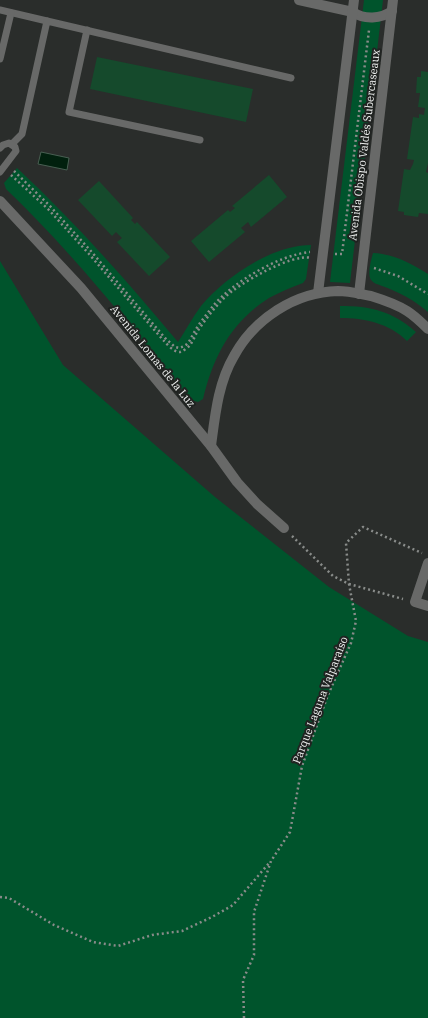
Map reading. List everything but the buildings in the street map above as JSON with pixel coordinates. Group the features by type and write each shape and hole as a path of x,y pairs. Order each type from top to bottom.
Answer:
{"street":[{"path":"300,0 353,12 361,16 383,16 392,11"},
{"path":"318,293 354,0"},
{"name":"Avenida Obispo Valdés Subercaseaux","path":"359,294 393,0"},
{"name":"Avenida Lomas de la Luz","path":"0,201 81,288 211,446 237,482 284,528"},
{"path":"211,446 215,413 221,386 227,370 250,332 279,309 301,298 318,293 338,291 381,299 395,304 407,311 428,329"},
{"path":"428,563 415,602 428,606"}],"lane":[{"path":"0,10 290,78"},
{"path":"0,58 11,12"},
{"path":"12,144 22,134 47,21"},
{"path":"87,30 69,112 200,140"},
{"path":"0,148 5,143 9,143 15,147 16,151 3,168"}],"path":[{"path":"3,168 48,209 173,350 179,352 185,350 224,297 251,279 283,263 303,256 322,257 342,254 363,72 369,29 374,23 375,17"},
{"path":"3,168 49,205 100,261 165,338 175,347 179,348 188,343 194,331 223,295 249,276 270,265 302,253 322,257"},
{"path":"362,265 398,276 428,294"},
{"name":"Parque Laguna Valparaíso","path":"244,1018 243,980 254,955 254,912 271,861 290,832 302,766 328,695 351,643 356,621 349,584 346,543 363,527 428,556"},
{"path":"284,528 333,576 349,584 415,602"},
{"path":"0,897 9,898 54,925 93,942 118,946 152,935 182,931 212,917 233,905 271,861"}],"green space":[{"path":"364,0 383,0 350,283 330,282"},
{"path":"17,168 100,252 178,342 198,310 211,295 236,274 265,257 281,250 296,246 311,245 306,279 303,283 269,298 244,318 234,329 218,355 203,399 198,402 191,400 79,265 6,189 4,183"},
{"path":"373,253 388,255 402,260 428,274 428,312 406,297 372,281 369,272"},
{"path":"0,261 63,365 215,497 329,587 408,636 428,642 428,1018 0,1018"},
{"path":"340,306 362,307 381,311 398,319 416,332 407,341 392,330 376,323 358,319 340,318"}],"shaded area":[{"path":"41,152 69,158 67,170 38,164"}]}
